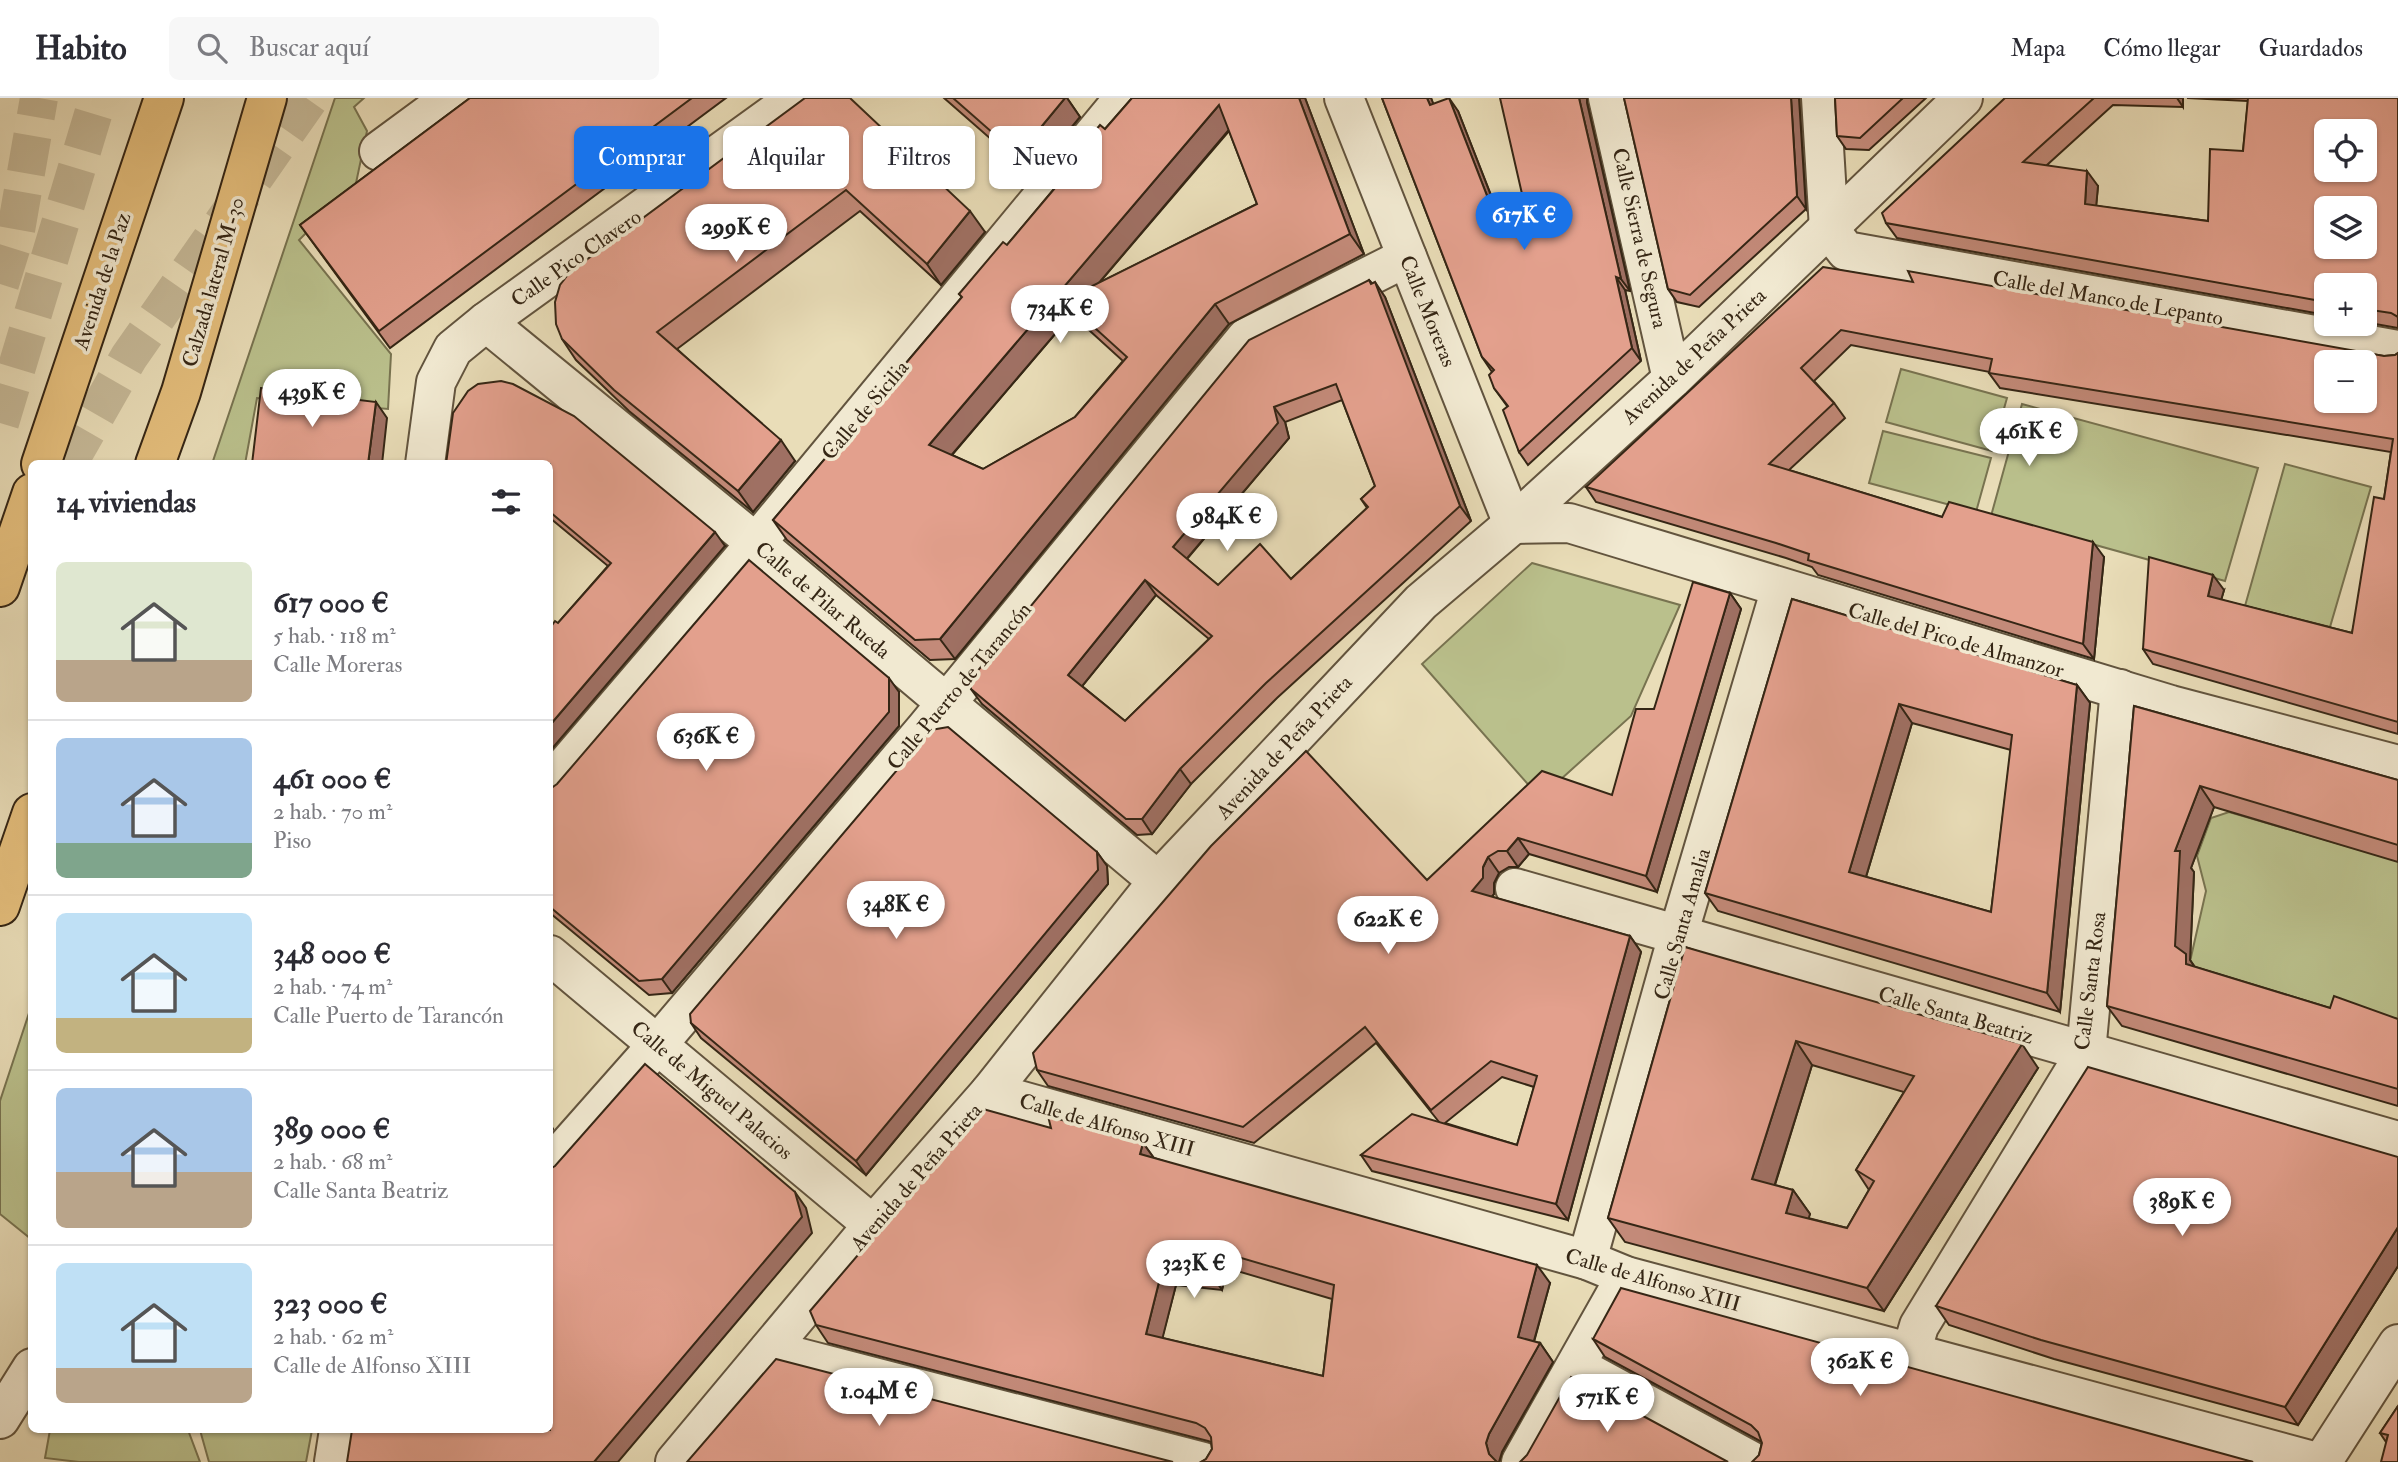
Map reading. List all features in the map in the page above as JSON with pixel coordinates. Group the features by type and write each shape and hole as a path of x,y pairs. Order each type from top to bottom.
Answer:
{"highway":[{"name":"Avenida de la Paz","path":"42,460 163,98"},
{"name":"Calzada lateral M-30","path":"156,460 181,392 267,98"},
{"path":"181,392 290,98"},
{"path":"0,587 28,505"},
{"path":"0,906 28,825"}],"street":[{"path":"379,151 451,98"},
{"name":"Calle Pico Clavero","path":"426,460 436,382 453,349 486,321 796,98"},
{"name":"Calle de Sicilia","path":"553,780 756,542 1124,98"},
{"name":"Calle Moreras","path":"1344,98 1514,524"},
{"name":"Calle Sierra de Segura","path":"1608,98 1672,379"},
{"path":"1821,98 1829,229"},
{"name":"Avenida de Peña Prieta","path":"675,1462 873,1225 990,1092 1158,881 1421,602 1514,524 1672,379 1963,98"},
{"name":"Calle del Manco de Lepanto","path":"1829,229 1846,251 2398,350"},
{"name":"Calle Puerto de Tarancón","path":"553,1163 658,1044 945,704 1246,338 1407,257"},
{"name":"Calle de Pilar Rueda","path":"486,321 756,542 1158,881"},
{"name":"Calle del Pico de Almanzor","path":"1514,524 1569,523 2120,690 2398,765"},
{"name":"Calle Santa Amalia","path":"1587,1260 1678,935 1781,588"},
{"name":"Calle Santa Rosa","path":"1911,1353 1919,1326 2086,1052 2120,690"},
{"name":"Calle Santa Beatriz","path":"1514,888 2398,1142"},
{"name":"Calle de Miguel Palacios","path":"553,957 873,1225"},
{"name":"Calle de Alfonso XIII","path":"990,1092 1587,1260 1626,1276 2319,1462"},
{"path":"1521,1462 1626,1276"},
{"path":"2319,1462 2398,1344"},
{"path":"769,1350 1203,1462"},
{"path":"1576,1366 1752,1462"},
{"path":"0,1419 28,1374"},
{"path":"334,1462 339,1433"}],"green space":[{"path":"335,98 364,98 354,107 367,131 356,183 299,240 391,354 388,409 257,398 246,460 213,460"},
{"path":"1901,369 2007,398 1992,451 1886,422"},
{"path":"2022,404 2258,468 2225,581 1991,516"},
{"path":"1883,431 1991,458 1976,512 1869,483"},
{"path":"2285,464 2371,487 2330,627 2245,606"},
{"path":"1532,563 1680,605 1631,716 1540,798 1422,664"},
{"path":"2229,812 2398,861 2398,1047 2189,966 2206,891 2197,856 2211,818"},
{"path":"28,1016 28,1237 0,1214 0,1101"},
{"path":"49,1433 189,1433 200,1462 79,1462 45,1458"},
{"path":"201,1433 311,1433 306,1462 209,1462"}],"building":[{"path":"470,98 692,98 654,126 574,126 574,186 379,331 300,225"},
{"path":"805,98 850,98 880,126 863,126 863,189 947,189 970,211 927,264 846,190 657,332 781,440 738,491 614,390 562,339 556,324 555,302 560,285 570,272 682,189 709,189 709,169 723,159 723,189 849,189 849,126 767,126"},
{"path":"953,98 1065,98 1042,126 989,126 989,130"},
{"path":"1132,98 1299,98 1350,234 1215,304 940,639 915,640 773,520 962,297 959,294 1003,242 1007,245 1054,189 1102,189 1102,127 1105,129","holes":["1219,105 1257,204 1064,300 1127,357 1075,417 983,469 929,445"]},
{"path":"1382,98 1427,98 1430,105 1449,98 1500,229 1528,220 1500,98 1579,98 1621,279 1616,277 1632,348 1519,452 1503,410 1508,406 1494,388 1489,375 1494,370 1482,357"},
{"path":"1624,98 1791,98 1797,196 1690,295 1668,289"},
{"path":"1835,98 1903,98 1860,138 1837,136"},
{"path":"2005,98 2094,98 2023,162 2087,171 2085,204 2208,221 2210,149 2243,151 2248,98 2398,98 2398,317 2377,311 2377,273 2314,273 2314,300 1886,223 1882,213"},
{"path":"1823,267 1913,282 1908,271 2350,350 2314,350 2314,413 2377,413 2377,355 2398,353 2398,722 2143,649 2149,557 2213,575 2208,596 2352,633 2374,497 2384,499 2393,439 1989,373 1992,359 1841,330 1801,368 1834,403 1769,464 1942,517 1949,502 2093,542 2083,644 1808,560 1809,554 1586,487"},
{"path":"1369,280 1371,284 1375,282 1460,506 1266,683 1180,769 1142,819 1126,819 971,689 971,679 1249,340","holes":["1336,384 1375,486 1361,499 1368,507 1291,579 1260,544 1218,585 1173,547 1278,423 1274,407","1145,580 1212,636 1125,721 1068,675"]},
{"path":"501,381 513,384 574,416 715,532 553,721 553,624 555,621 558,623 611,563 553,515 553,460 447,460 453,413 468,391 478,384"},
{"path":"261,388 376,402 369,460 252,460"},
{"path":"749,560 889,678 889,712 662,979 639,981 553,909 553,787"},
{"path":"1693,582 1730,593 1646,876 1518,838 1507,851 1498,851 1488,857 1483,867 1483,878 1472,891 1630,936 1556,1204 1361,1155 1412,1114 1517,1145 1537,1076 1491,1061 1431,1110 1365,1027 1243,1127 1037,1070 1033,1053 1211,846 1306,751 1427,880 1542,771 1612,795 1636,709 1654,709"},
{"path":"1792,599 2077,685 2047,993 1705,893","holes":["1899,704 2012,735 1991,912 1849,872"]},
{"path":"2134,706 2398,780 2398,845 2200,786 2175,851 2180,851 2175,946 2186,954 2186,964 2330,1008 2334,996 2398,1019 2398,1089 2107,1006"},
{"path":"948,727 1097,852 1098,870 856,1161 691,1023 690,1014 931,730"},
{"path":"1685,947 2022,1044 1867,1288 1608,1218","holes":["1796,1041 1914,1076 1856,1170 1874,1181 1847,1228 1786,1213 1793,1190 1752,1179"]},
{"path":"645,1064 795,1192 802,1217 594,1462 347,1462 352,1433 553,1433 555,1166"},
{"path":"2088,1067 2398,1157 2398,1227 2285,1407 2041,1340 1936,1306"},
{"path":"983,1109 1051,1128 1048,1116 1143,1143 1140,1154 1537,1265 1518,1337 1540,1343 1489,1434 1486,1443 1489,1454 1497,1462 1201,1462 1212,1449 1211,1437 1205,1428 1196,1423 816,1325 810,1311","holes":["1214,1250 1334,1285 1323,1376 1146,1334 1163,1266 1210,1272"]},
{"path":"1621,1288 2253,1462 1752,1462 1759,1455 1762,1443 1758,1432 1751,1425 1593,1339"},
{"path":"776,1359 1173,1462 687,1462"},
{"path":"1571,1377 1728,1462 1520,1462 1527,1455"},
{"path":"2398,1406 2398,1462 2381,1462 2388,1435 2380,1433"}],"tunnel":[{"path":"0,284 15,236 39,98"},
{"path":"0,423 98,98"},
{"path":"70,460 129,357 310,98"}]}
